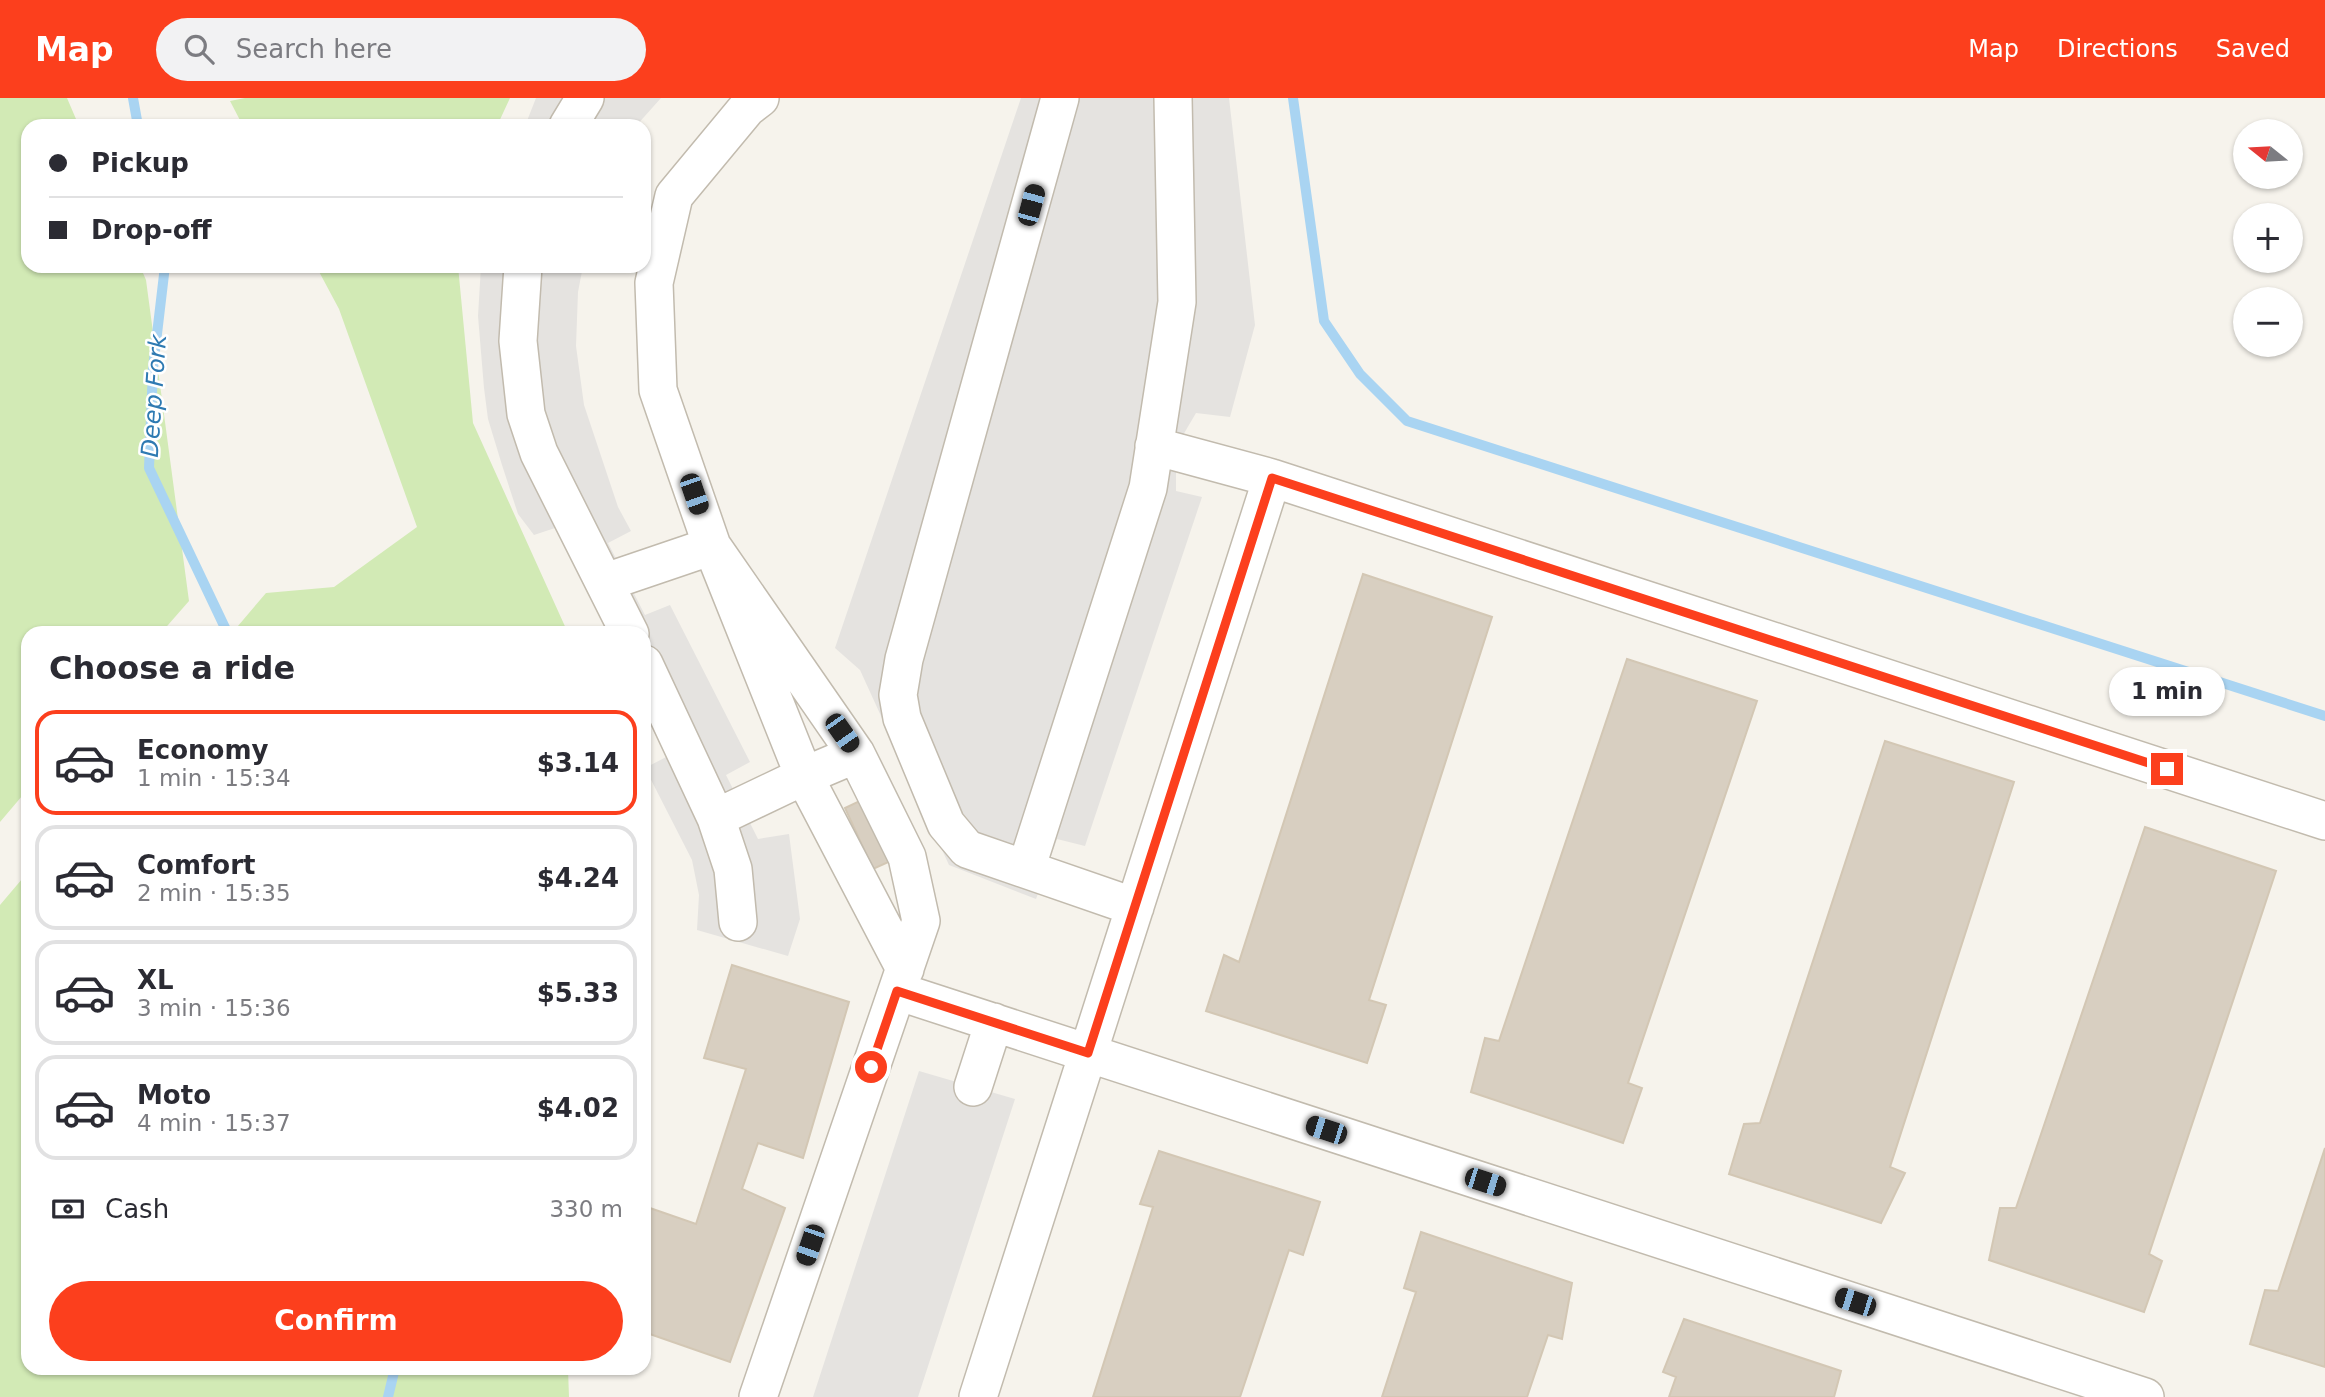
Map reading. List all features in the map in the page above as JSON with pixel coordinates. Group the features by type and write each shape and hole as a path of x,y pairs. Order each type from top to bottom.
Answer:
{"lane":[{"path":"572,119 585,98"},
{"path":"760,98 747,108 674,196 654,283 658,390 712,546 804,776 901,980 994,1022 2145,1397"},
{"path":"1060,98 904,659 898,695 902,718 946,824 967,849 1135,907"},
{"path":"1026,869 1148,488 1177,302 1173,98"},
{"path":"523,273 518,341 526,414 538,453 626,626"},
{"path":"1154,446 1272,478 2325,821"},
{"path":"978,1397 1272,478"},
{"path":"606,582 712,546"},
{"path":"712,546 856,754 907,857 921,921 758,1397"},
{"path":"651,679 716,818 733,869 738,922"},
{"path":"716,818 856,754"},
{"path":"973,1087 994,1022"}],"green space":[{"path":"0,98 67,98 76,119 21,119 21,273 143,273 189,601 167,626 21,626 21,797 0,822"},
{"path":"245,98 510,98 500,119 239,119 230,101"},
{"path":"320,273 459,273 473,423 565,626 238,626 266,593 334,587 417,527 339,309"},
{"path":"21,880 21,1375 568,1375 569,1397 0,1397 0,905"}],"shaded area":[{"path":"536,98 661,98 642,119 528,119"},
{"path":"1021,98 1229,98 1255,325 1230,417 1196,413 1176,447 1176,491 1202,497 1085,846 1057,839 1036,899 949,865 860,670 835,648"},
{"path":"481,273 582,273 578,292 576,346 584,405 618,507 631,531 608,543 645,615 670,605 750,762 726,775 758,839 789,834 800,919 788,956 697,930 699,895 692,860 651,780 651,765 672,754 651,712 651,626 638,626 558,527 534,535 518,514 488,419 478,316"},
{"path":"919,1071 1015,1099 918,1397 813,1397"}],"building":[{"path":"1363,574 1492,617 1369,1000 1386,1005 1367,1063 1206,1011 1224,955 1239,962"},
{"path":"1627,659 1757,701 1628,1083 1642,1088 1623,1143 1471,1092 1485,1038 1499,1041"},
{"path":"1885,741 2014,782 1890,1167 1905,1173 1881,1223 1729,1174 1744,1124 1760,1123"},
{"path":"866,798 895,859 873,869 845,808"},
{"path":"2145,827 2276,871 2149,1254 2162,1261 2144,1312 1989,1260 2000,1208 2016,1208"},
{"path":"732,965 849,1002 803,1158 758,1143 742,1189 785,1208 730,1362 651,1334 651,1208 696,1224 746,1069 704,1058"},
{"path":"2325,1148 2325,1367 2250,1344 2265,1290 2278,1291"},
{"path":"1159,1151 1320,1202 1303,1255 1289,1250 1240,1397 1093,1397 1153,1207 1140,1204"},
{"path":"1421,1232 1572,1283 1562,1339 1548,1335 1527,1397 1382,1397 1416,1292 1404,1288"},
{"path":"1684,1319 1841,1371 1834,1397 1669,1397 1676,1377 1663,1372"}],"waterway":[{"name":"Deep Fork","path":"133,98 137,119"},
{"path":"1293,98 1324,321 1360,374 1407,421 2325,716"},
{"name":"Deep Fork","path":"164,273 153,368 149,468 224,626"},
{"name":"Deep Fork","path":"388,1397 393,1375"}],"route":[{"path":"871,1067 897,991 1088,1053 1272,478 2167,769"}]}
